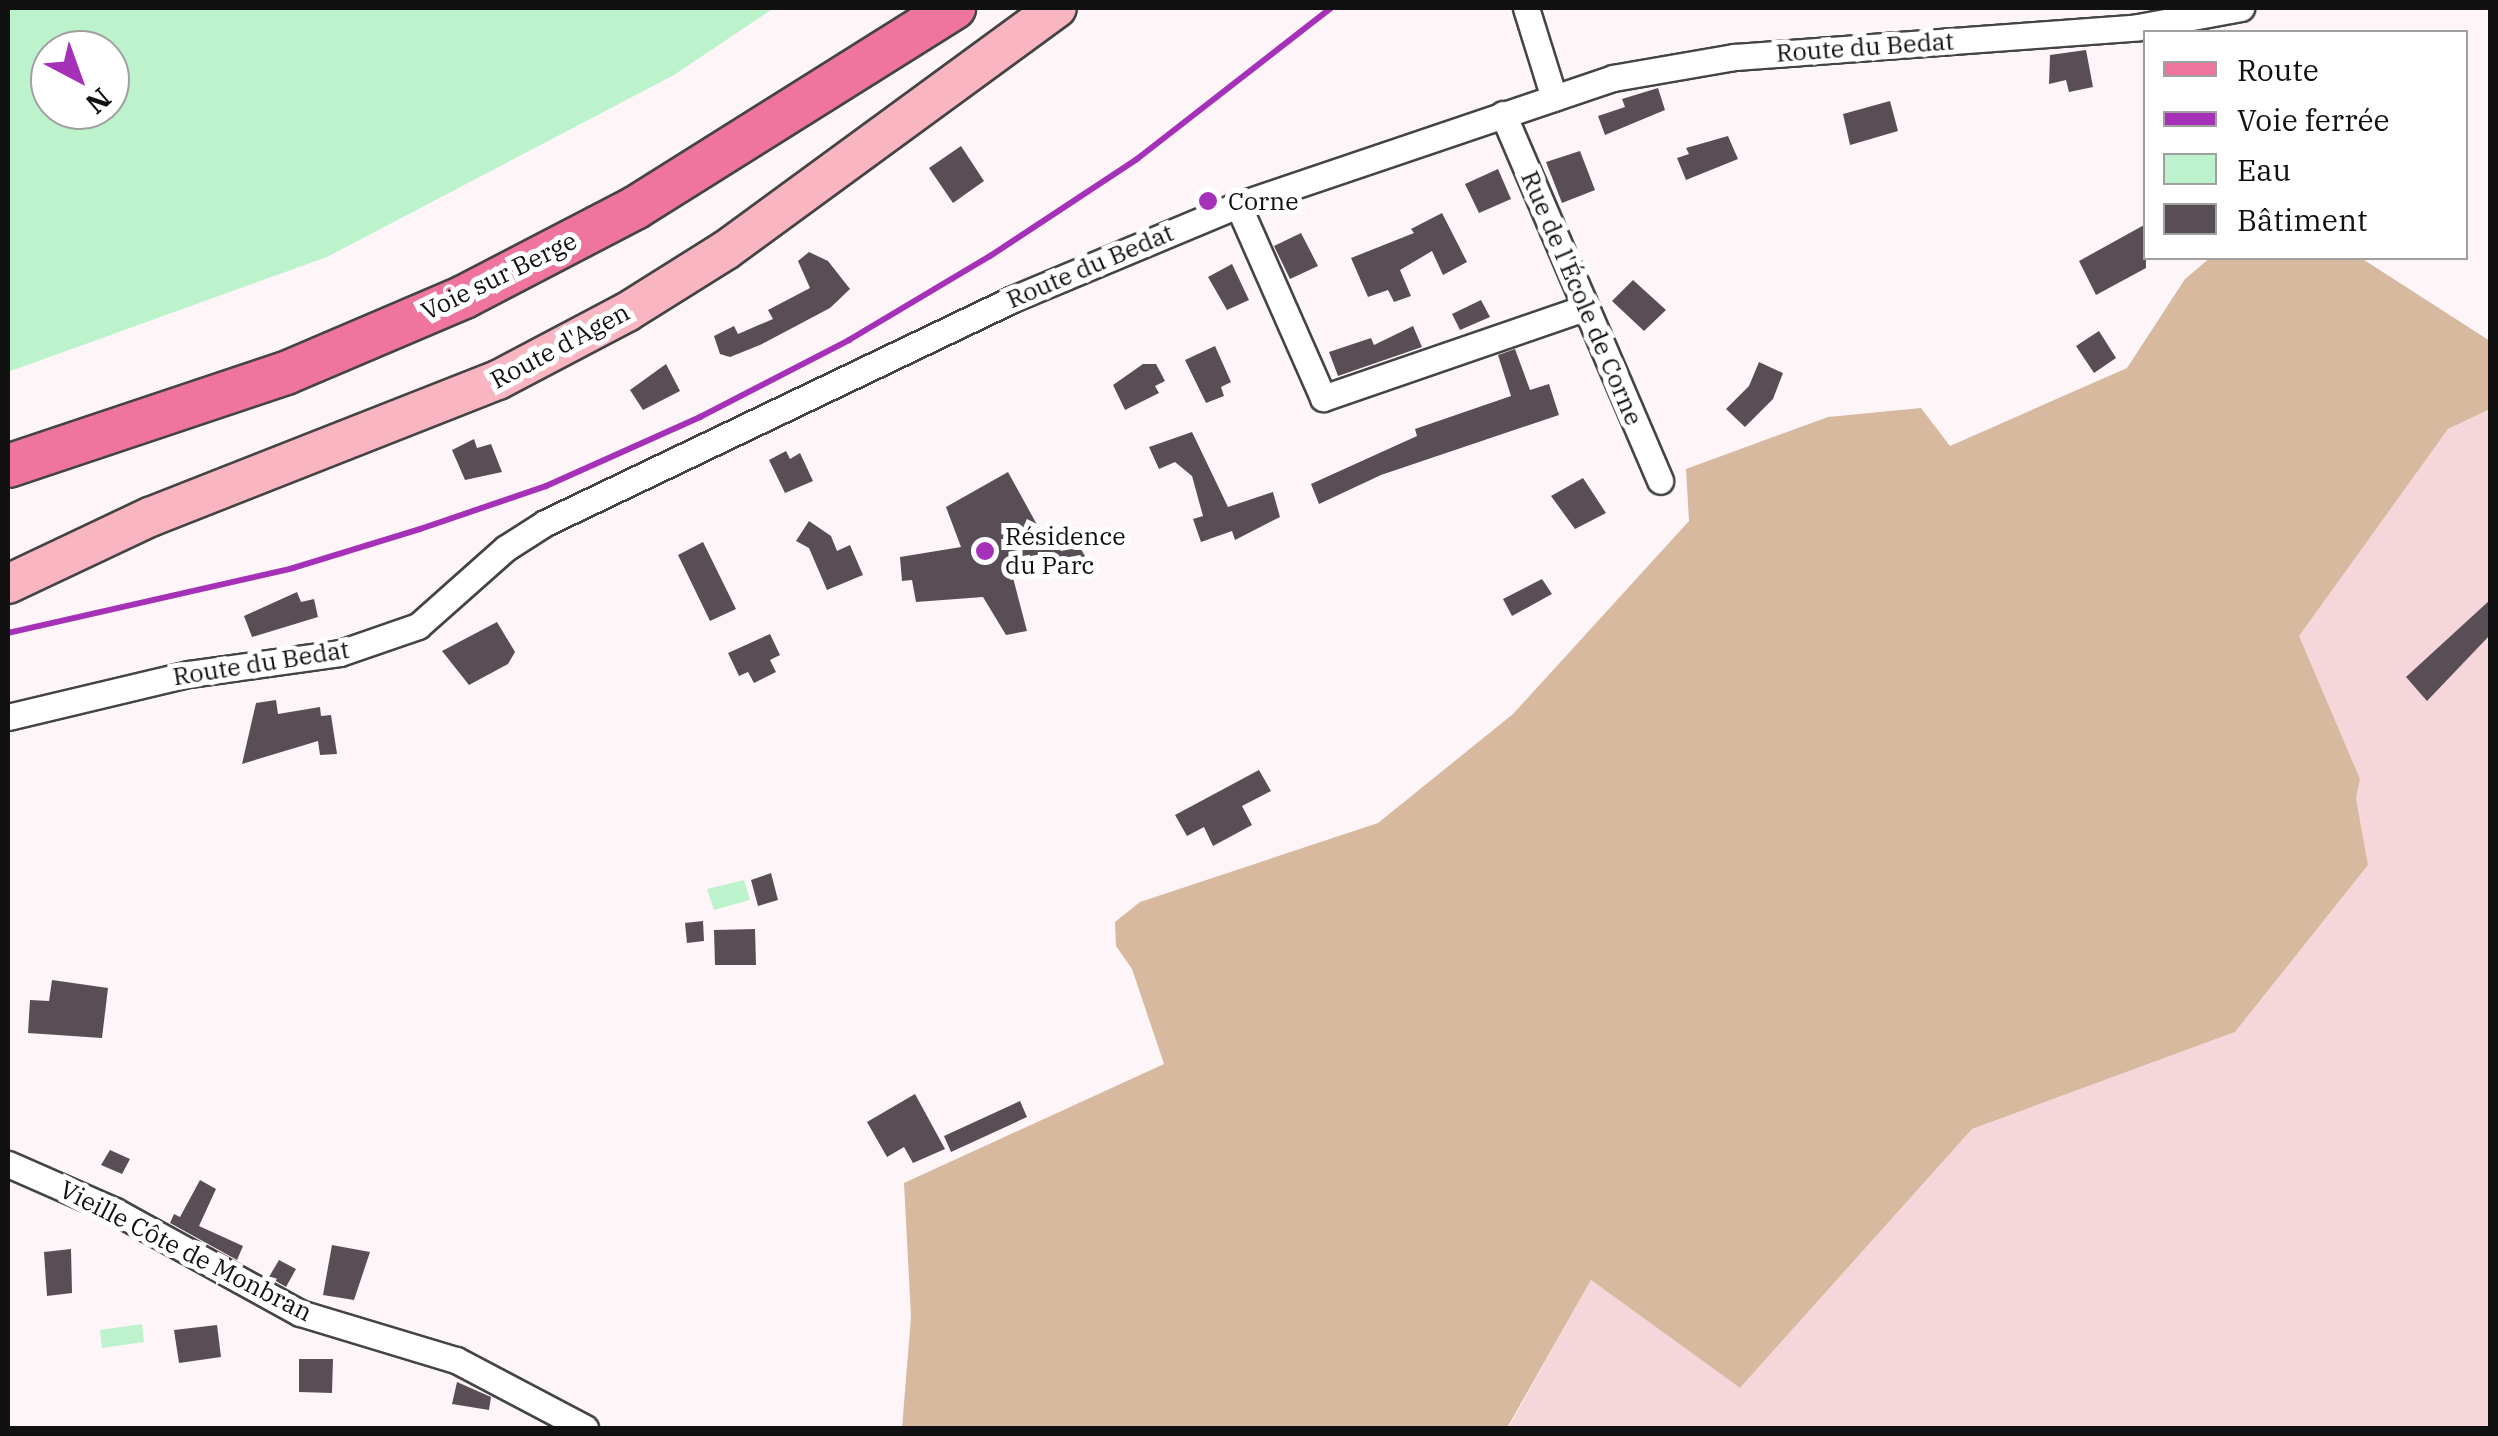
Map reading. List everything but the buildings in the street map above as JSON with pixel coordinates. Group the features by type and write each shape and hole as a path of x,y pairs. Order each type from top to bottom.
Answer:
{"main road":[{"name":"Voie sur Berge","path":"8,466 286,373 464,296 635,208 954,8"},
{"name":"Route d'Agen","path":"8,584 150,517 498,380 627,312 726,250 1056,8"}],"street":[{"path":"1526,8 1554,98"},
{"name":"Route du Bedat","path":"8,717 189,674 340,652 418,626 506,548 545,523 1014,299 1238,205 1554,98 1681,62 2241,8"},
{"name":"Rue de l'École de Corne","path":"1504,114 1660,481"},
{"path":"1238,205 1323,398 1585,308"},
{"name":"Vieille Côte de Monbran","path":"8,1164 115,1211 300,1313 456,1360 585,1428"}],"shaded area":[{"path":"2208,260 2364,260 2490,341 2490,409 2448,429 2299,636 2360,779 2356,798 2368,865 2235,1032 1972,1129 1740,1388 1591,1280 1507,1428 902,1428 911,1317 904,1183 1164,1064 1132,969 1116,946 1115,922 1140,902 1378,823 1513,714 1689,521 1686,469 1828,417 1921,408 1950,446 2127,368 2185,279"},
{"path":"2490,409 2490,1428 1508,1428 1591,1280 1740,1388 1972,1129 2235,1032 2368,865 2356,798 2360,779 2298,636 2448,429"}],"water":[{"path":"8,8 774,8 674,75 327,257 8,372"},
{"path":"744,880 750,900 714,910 707,889"},
{"path":"142,1324 144,1342 102,1348 100,1330"}],"railway":[{"path":"8,633 293,568 420,529 546,486 700,417 849,340 990,256 1137,159 1331,8"}],"place":[{"name":"Corne","path":"1208,201"},
{"name":"Résidence du Parc","path":"985,551"}]}
